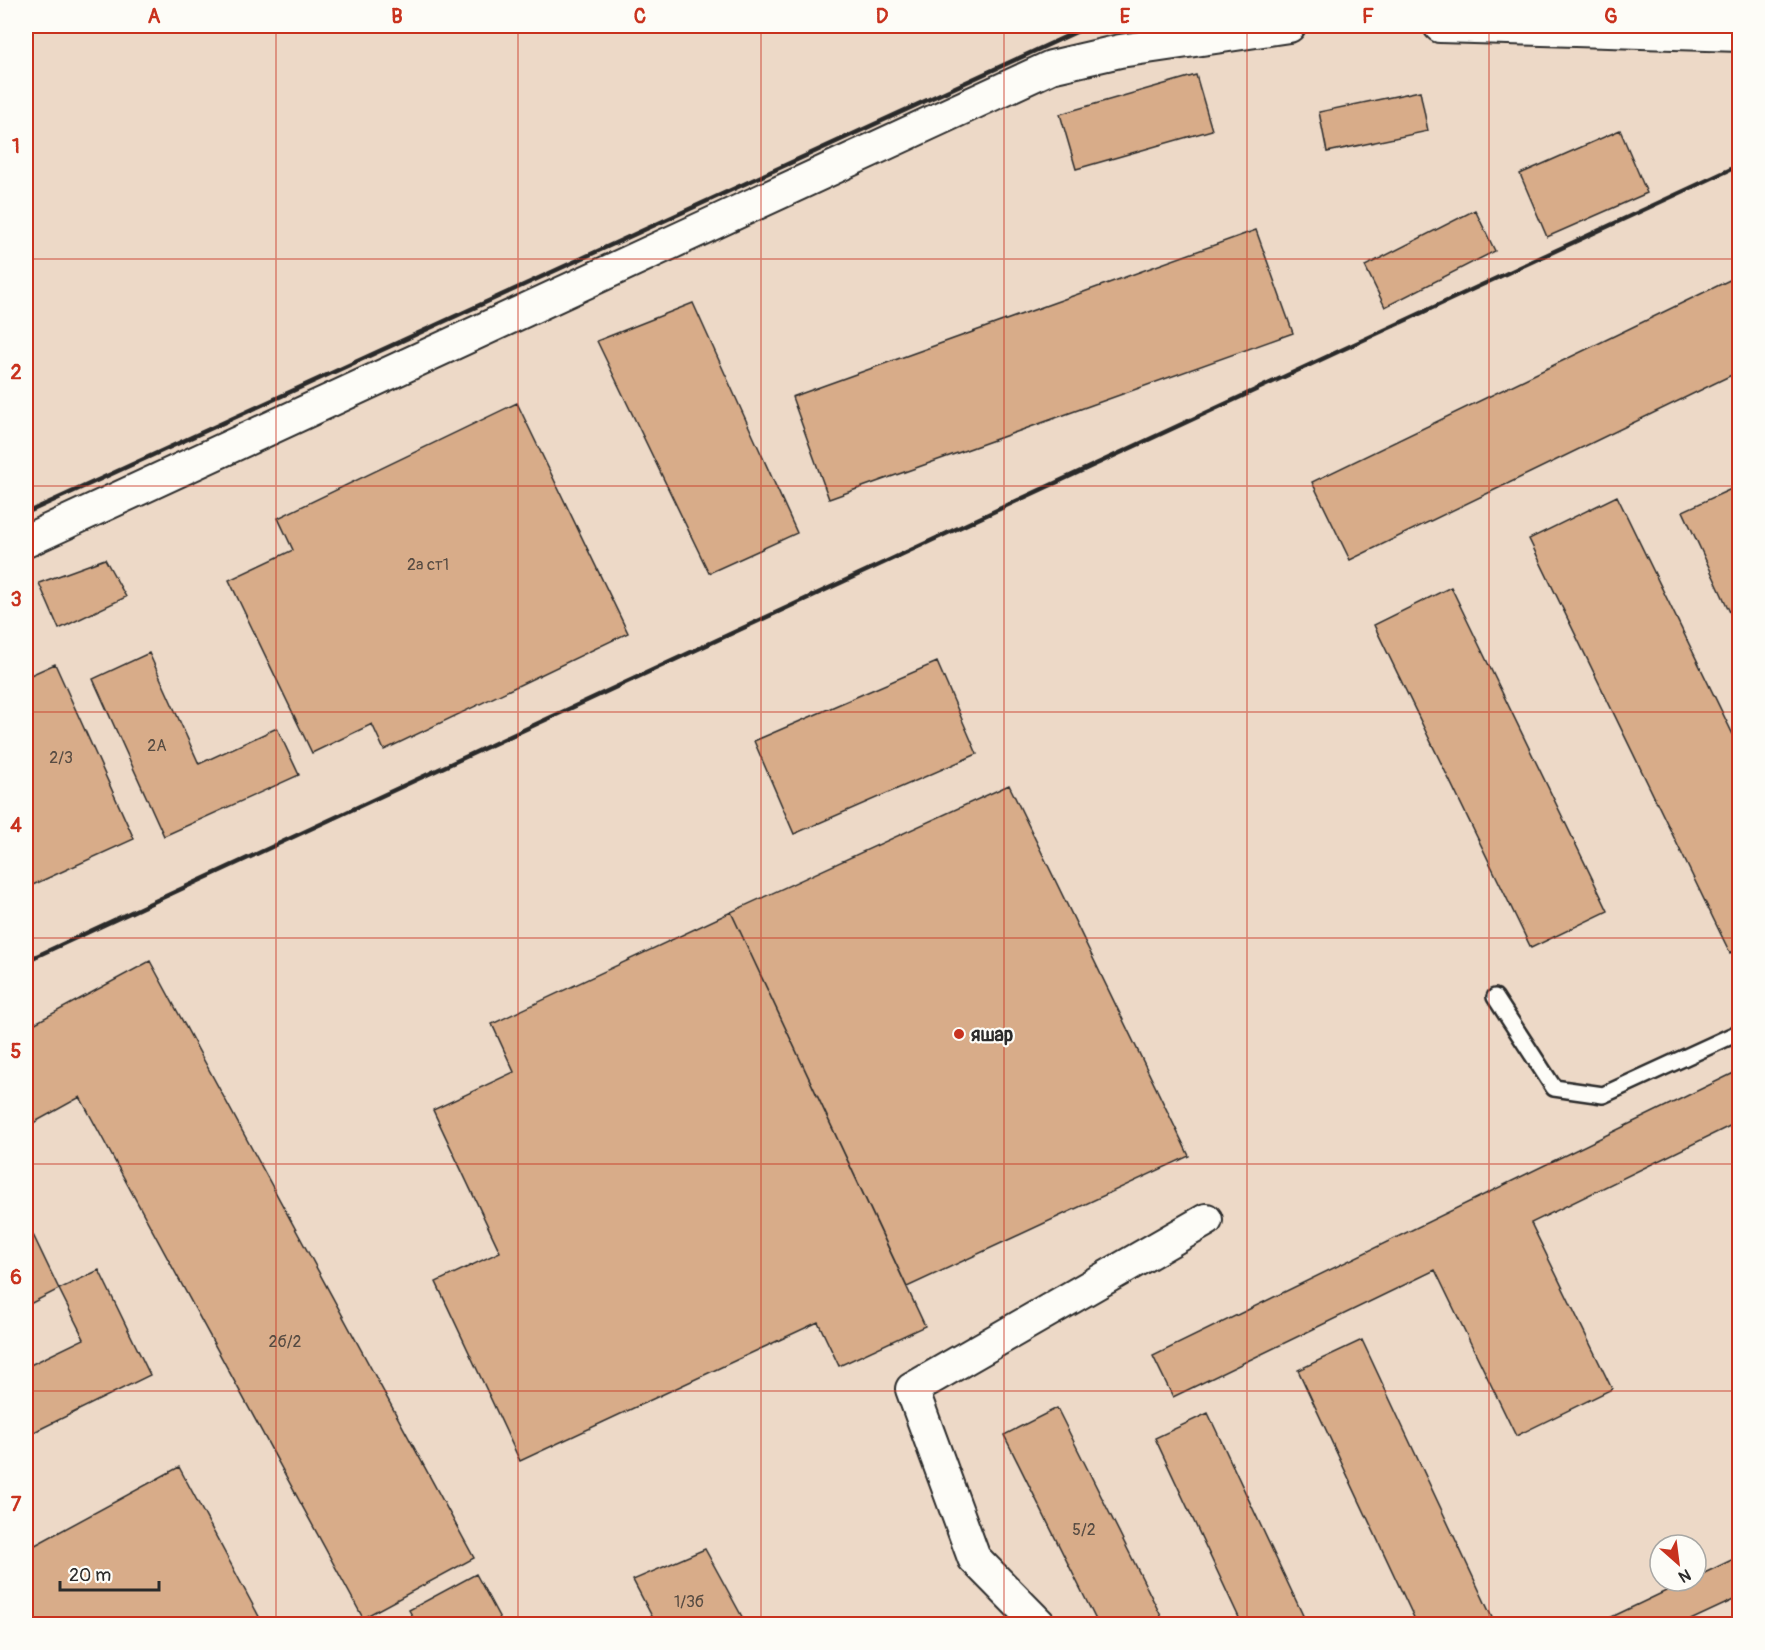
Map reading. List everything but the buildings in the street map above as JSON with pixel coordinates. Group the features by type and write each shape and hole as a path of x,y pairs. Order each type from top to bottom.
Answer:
{"street":[{"path":"26,541 1051,67 1120,51 1289,26"},
{"path":"1440,26 1740,35"},
{"path":"1040,1624 974,1558 912,1389 1206,1220"}],"lane":[{"path":"1496,997 1554,1088 1603,1095 1740,1032"}],"shaded area":[{"path":"26,26 1739,26 1739,1617 1725,1624 26,1624"}],"railway":[{"path":"26,513 1089,26"},
{"path":"26,961 1740,165"}],"place":[{"name":"яшар","path":"959,1034"}]}
